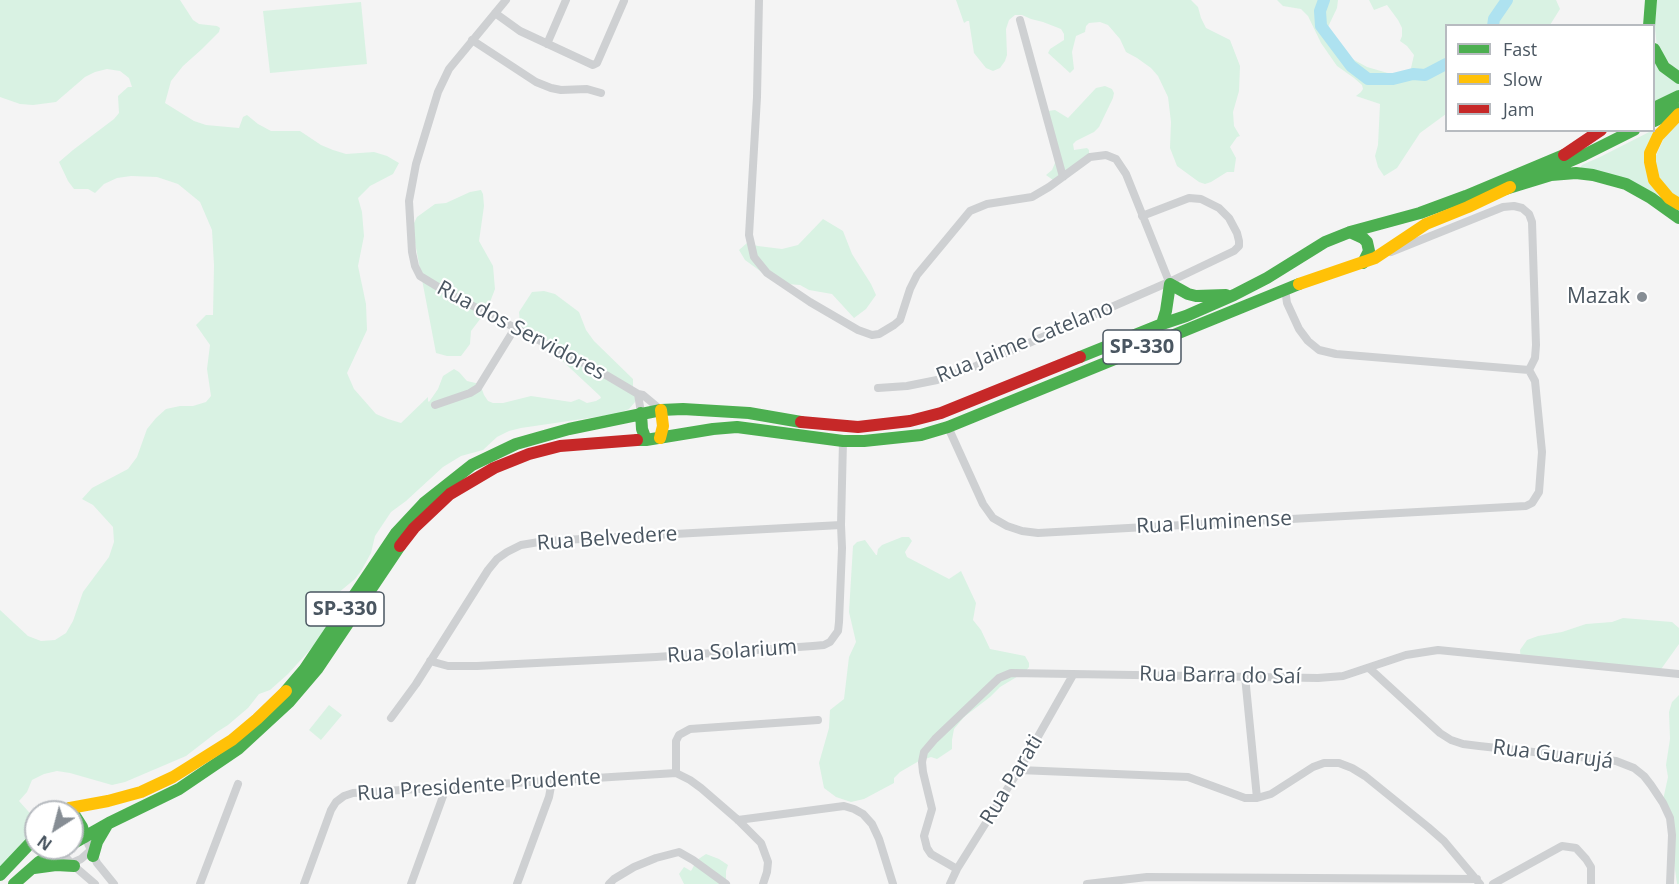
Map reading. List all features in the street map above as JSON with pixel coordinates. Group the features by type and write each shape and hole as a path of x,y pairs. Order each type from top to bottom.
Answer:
{"main road":[{"path":"1641,24 1643,0"},
{"path":"1649,24 1652,0"},
{"path":"1655,52 1664,68 1679,78"},
{"path":"1655,107 1679,96"},
{"path":"1655,120 1679,109"},
{"path":"1679,114 1658,136 1650,153 1650,162 1659,188 1679,204"},
{"path":"1564,154 1598,132"},
{"name":"SP-330","path":"84,806 141,792 173,777 232,740 281,697 304,670 396,533 424,503 472,465 516,444 551,433 661,410 749,413 836,426 858,427 910,421 941,413 1234,295 1267,278 1316,247 1350,232 1420,213 1466,196 1612,132"},
{"name":"SP-330","path":"85,837 179,789 238,748 289,702 318,668 401,543 414,528 450,494 494,468 537,452 580,443 646,440 713,429 737,428 843,441 921,435 948,427 1285,289 1375,258 1426,224 1584,155 1630,132"},
{"path":"1502,190 1551,175 1576,173 1593,175 1626,184 1679,218"},
{"path":"1350,232 1364,238 1367,242 1369,251 1363,263"},
{"path":"1162,324 1169,283 1188,294 1197,296 1234,295"},
{"path":"660,438 663,426 661,410"},
{"path":"641,413 642,429 646,440"},
{"path":"92,854 109,823"},
{"path":"0,875 24,850"},
{"path":"14,884 43,860"},
{"path":"33,868 73,865"}],"street":[{"name":"Rua dos Servidores","path":"506,0 449,69 438,92 421,144 409,201 412,252 417,271 425,280 448,293 643,395 661,410"},
{"path":"547,44 566,0"},
{"path":"759,0 757,97 749,235 754,257 767,273 810,302 872,335 886,330 900,320 910,289 922,267 970,211 987,204 1032,197 1090,157 1106,155 1116,159 1126,174 1169,283"},
{"path":"495,13 520,31 593,65 597,63 624,1"},
{"path":"1020,20 1062,177"},
{"path":"472,40 536,82 561,90 587,89 601,93"},
{"name":"Rua Jaime Catelano","path":"878,388 907,386 937,380 976,366 1169,283 1234,251 1239,246 1237,233 1229,218 1211,202 1189,198 1143,216"},
{"path":"1285,289 1287,303 1299,329 1319,350 1336,354 1529,370 1535,358 1536,345 1532,222 1529,214 1522,208 1503,207 1375,258"},
{"path":"435,405 478,388 515,328"},
{"name":"Rua Fluminense","path":"948,427 983,504 993,518 1022,531 1038,533 1526,506 1536,498 1540,484 1542,452 1535,381 1529,370"},
{"path":"638,394 641,413"},
{"name":"Rua Solarium","path":"430,662 448,666 477,666 656,657 824,645 835,637 838,631 842,548 843,441"},
{"name":"Rua Belvedere","path":"391,718 430,662 488,570 497,559 521,545 545,541 841,525"},
{"name":"Rua Barra do Saí","path":"957,869 931,854 927,848 924,836 932,809 923,772 924,752 935,738 999,678 1011,673 1318,678 1343,676 1406,655 1438,650 1679,674"},
{"name":"Rua Guarujá","path":"1369,668 1440,733 1451,740 1479,746 1616,761 1634,768 1644,776 1663,803 1670,818 1672,835 1670,884"},
{"name":"Rua Parati","path":"950,884 1073,675"},
{"path":"1245,676 1257,798"},
{"path":"763,884 767,872 767,855 761,843 738,819 690,780 676,773 676,741 679,735 690,729 818,720"},
{"path":"1019,770 1188,777 1245,798 1257,798 1271,794 1312,767 1324,763 1339,763 1365,776 1428,827 1444,841 1479,881"},
{"name":"Rua Presidente Prudente","path":"304,884 331,810 344,796 364,792 676,773"},
{"path":"518,884 549,797 552,781"},
{"path":"200,884 238,784"},
{"path":"411,884 446,788"},
{"path":"738,819 844,806 854,809 864,814 872,824 879,838 893,884"},
{"path":"85,837 92,854 114,884"},
{"path":"1493,884 1562,846 1576,848 1586,859 1591,867 1591,884"},
{"path":"609,884 634,867 679,852 726,884"},
{"path":"73,865 92,854"},
{"path":"69,860 94,884"},
{"path":"1087,884 1147,877 1270,881 1479,881"}],"green space":[{"path":"0,0 180,0 193,20 199,24 220,28 219,32 183,66 171,81 165,103 194,121 206,125 239,128 243,117 247,115 271,131 300,131 333,150 346,154 374,152 399,163 393,174 370,186 358,198 364,236 358,266 366,304 367,330 347,373 354,389 376,414 401,423 428,397 429,402 443,376 454,369 467,381 480,384 488,401 493,403 503,403 531,396 571,402 579,399 587,403 601,398 555,354 526,333 520,324 519,312 532,292 544,291 555,294 579,312 586,330 594,341 633,379 633,389 638,392 635,402 629,409 616,414 509,431 497,437 483,450 461,456 443,467 391,512 375,536 371,553 361,571 338,593 332,616 324,632 288,674 270,690 259,694 248,708 228,725 186,756 125,782 112,785 57,771 32,780 27,792 19,801 24,807 24,845 0,871 0,610 28,636 41,641 55,640 66,633 73,621 83,592 109,557 114,542 113,527 93,505 82,499 92,488 128,469 137,457 147,429 166,409 193,406 206,402 211,396 207,369 210,345 196,325 206,315 213,315 214,265 212,230 200,202 178,184 157,177 131,176 117,178 104,184 95,193 88,189 74,189 59,162 119,113 118,96 128,87 132,87 129,78 120,71 107,69 95,72 85,77 56,102 20,104 0,97"},
{"path":"956,0 1191,0 1198,7 1206,28 1230,40 1240,66 1239,91 1233,112 1234,126 1240,136 1230,147 1236,158 1234,172 1227,172 1205,184 1177,166 1170,148 1171,122 1168,97 1158,76 1151,68 1126,52 1120,39 1108,25 1100,22 1089,23 1085,32 1076,36 1072,52 1074,69 1070,73 1048,53 1050,49 1064,40 1061,29 1022,15 1015,15 1009,20 1006,29 1007,55 1005,61 1000,68 993,71 986,68 974,53 969,21 964,23"},
{"path":"1277,0 1338,0 1337,8 1327,29 1328,42 1336,50 1367,67 1405,78 1411,68 1414,55 1400,41 1402,28 1387,5 1374,10 1369,0 1556,0 1560,9 1551,24 1445,24 1445,115 1420,133 1397,168 1384,176 1375,156 1378,145 1380,104 1356,96 1363,89 1362,85 1337,66 1321,43 1308,16 1301,9 1283,6"},
{"path":"1655,0 1679,0 1679,75 1657,47 1654,20"},
{"path":"361,2 367,64 270,73 263,11"},
{"path":"1655,58 1679,83 1679,90 1655,101"},
{"path":"1105,86 1112,89 1114,93 1099,127 1073,144 1074,150 1087,148 1089,154 1057,183 1046,175 1055,163 1048,111 1055,110 1068,118 1096,88"},
{"path":"1679,119 1679,199 1662,186 1654,160 1668,129"},
{"path":"1659,127 1652,137 1658,195 1580,168 1649,132 1655,132 1655,129"},
{"path":"481,190 484,206 479,241 493,266 495,289 487,310 471,331 470,344 461,356 447,356 436,353 412,227 417,217 435,204 446,203 470,192"},
{"path":"823,219 843,231 852,254 876,295 866,309 854,318 832,294 809,290 800,285 787,284 767,276 745,260 739,250 747,243 782,249 798,245"},
{"path":"902,537 909,537 912,541 905,552 907,557 949,579 961,571 976,603 973,620 981,630 990,649 1025,656 1029,667 1025,672 1000,687 964,717 954,729 952,749 937,759 931,757 919,761 900,772 894,778 894,783 864,799 851,802 836,797 824,788 819,763 829,728 830,710 844,699 849,657 856,642 849,612 853,546 865,540 877,555 882,545"},
{"path":"1623,618 1672,622 1679,628 1679,644 1659,672 1521,662 1520,650 1527,640 1586,624 1612,622"},
{"path":"1679,695 1679,884 1677,884 1673,836 1663,800 1668,777 1666,765 1670,739 1669,712 1672,702"},
{"path":"329,705 342,715 321,740 309,730"},
{"path":"706,854 728,865 726,884 684,884 679,874 684,867 691,871 697,860"}],"waterway":[{"path":"1324,0 1320,11 1321,26 1351,66 1368,79 1393,79 1413,74 1425,75 1445,65"},
{"path":"1493,24 1494,19 1507,0"}],"traffic: fast":[{"path":"1649,24 1651,0"},
{"path":"1655,51 1664,67 1679,78"},
{"path":"1655,108 1679,96"},
{"path":"1655,121 1679,109"},
{"path":"1540,174 1630,132"},
{"path":"1080,357 1234,295 1267,278 1325,242 1350,232 1420,213 1571,152"},
{"path":"1502,190 1551,175 1576,173 1593,175 1626,184 1679,218"},
{"path":"1350,232 1367,242 1369,251 1363,263"},
{"path":"1162,324 1170,284 1196,296 1226,295"},
{"path":"637,440 737,427 843,441 921,435 948,427 1299,284"},
{"path":"286,691 304,670 396,533 424,503 472,465 516,444 569,429 661,410 749,413 801,422"},
{"path":"641,413 642,429 646,440"},
{"path":"84,837 179,789 238,749 289,702 318,668 400,546"},
{"path":"93,856 97,842 107,825"},
{"path":"0,875 24,850"},
{"path":"14,884 42,860"},
{"path":"34,868 56,865 74,866"}],"traffic: slow":[{"path":"1679,114 1658,136 1650,153 1654,180 1669,198 1679,204"},
{"path":"1299,284 1375,258 1426,224 1510,187"},
{"path":"660,438 663,426 661,410"},
{"path":"84,805 141,792 173,777 232,740 286,691"}],"traffic: jam":[{"path":"1564,155 1598,132"},
{"path":"801,422 858,427 910,421 941,413 1080,357"},
{"path":"400,546 414,528 450,494 494,468 529,454 560,446 637,440"}],"place":[{"name":"Mazak","path":"1642,297"}]}
